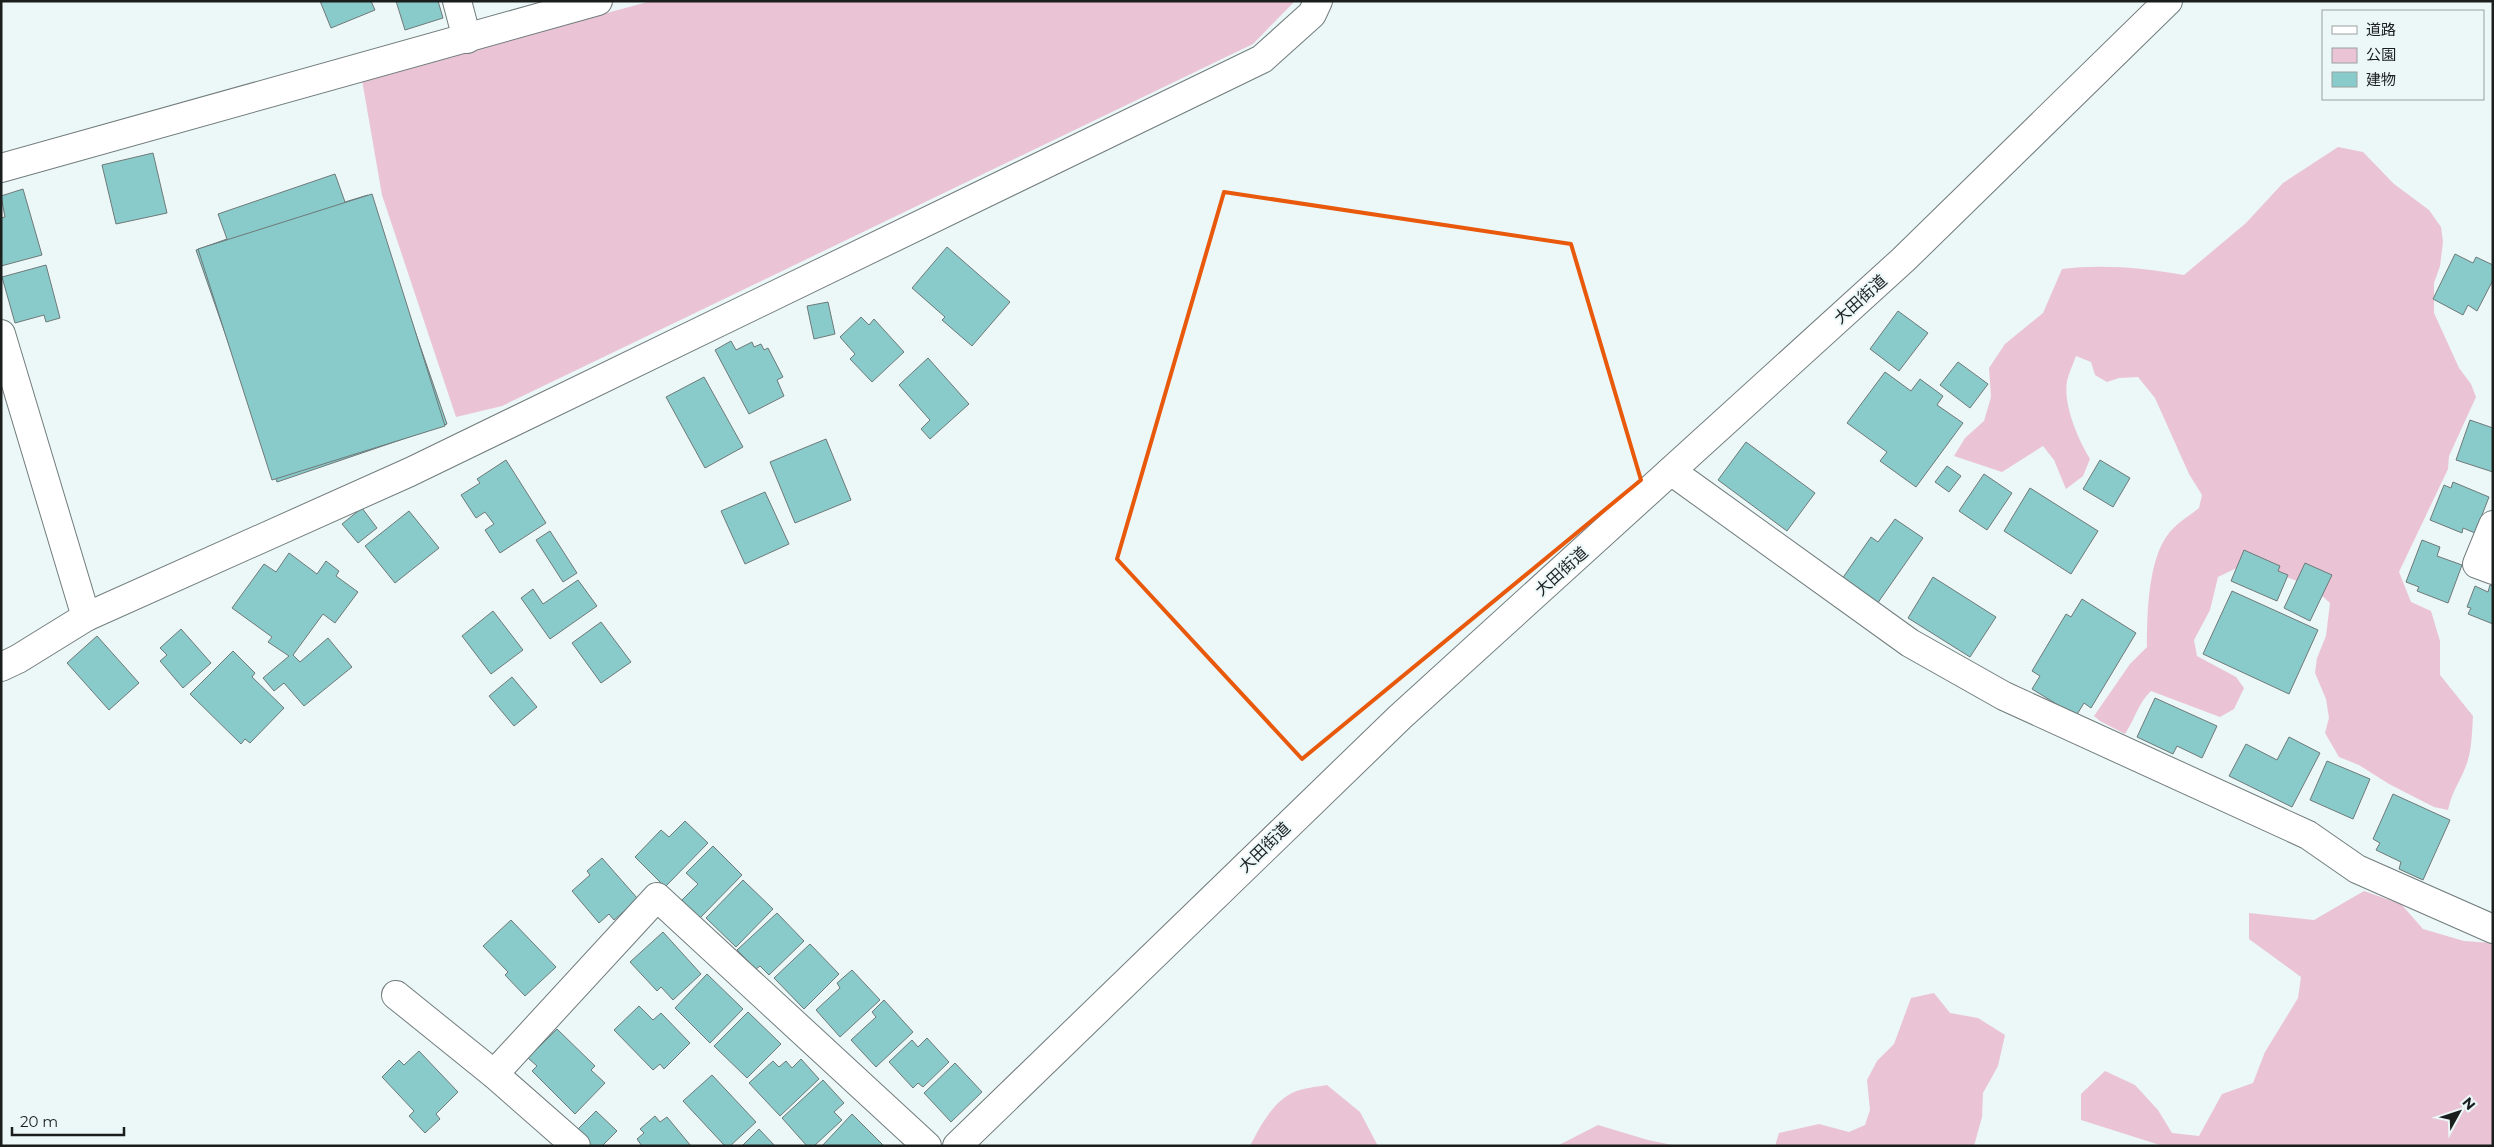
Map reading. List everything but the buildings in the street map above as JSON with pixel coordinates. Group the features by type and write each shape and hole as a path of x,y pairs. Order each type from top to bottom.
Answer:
{"street":[{"path":"457,1 467,39"},
{"path":"1,168 598,1"},
{"path":"1,666 18,659 86,617 418,468 1262,59 1312,14 1318,1"},
{"name":"大田街道","path":"957,1146 1400,717 1903,260 2168,1"},
{"path":"1,334 86,617"},
{"path":"1672,470 1910,643 2004,696 2308,835 2357,869 2493,929"},
{"path":"2493,525 2477,564 2493,570"},
{"path":"494,1074 657,897 927,1146"},
{"path":"396,995 494,1074 576,1146"}],"highlighted area":[{"path":"1224,192 1571,244 1641,480 1302,759 1117,559"}],"green space":[{"path":"651,1 1295,1 1253,44 502,406 456,417 382,195 362,80"},
{"path":"2338,147 2363,152 2394,184 2429,210 2441,227 2443,242 2440,266 2434,283 2434,313 2459,368 2471,384 2476,397 2449,456 2448,469 2399,572 2411,602 2431,611 2440,641 2440,675 2473,716 2469,757 2448,810 2434,807 2389,784 2359,765 2339,757 2325,733 2329,718 2326,699 2315,673 2317,658 2326,636 2330,603 2311,586 2247,563 2218,577 2210,610 2194,640 2197,656 2236,677 2244,688 2234,709 2220,717 2151,691 2143,701 2125,734 2094,716 2130,664 2147,647 2150,587 2157,557 2169,533 2199,508 2202,495 2189,474 2155,398 2138,377 2119,378 2107,382 2095,375 2091,362 2076,356 2067,381 2067,400 2076,432 2090,459 2083,476 2066,489 2054,460 2043,446 2002,472 1954,456 1965,438 1984,421 1991,397 1989,368 2005,344 2043,313 2062,269 2092,267 2123,268 2154,270 2184,275 2246,223 2283,183"},
{"path":"2364,891 2401,904 2423,929 2464,941 2493,943 2493,1146 2163,1146 2081,1120 2081,1094 2105,1071 2135,1085 2158,1110 2172,1133 2199,1136 2222,1094 2253,1083 2265,1052 2298,998 2301,977 2249,939 2249,913 2314,920"},
{"path":"1934,993 1950,1013 1978,1018 2005,1035 1998,1066 1983,1093 1982,1117 1974,1146 1775,1146 1779,1133 1819,1124 1849,1132 1865,1125 1870,1110 1867,1080 1877,1061 1894,1044 1911,998"},
{"path":"1327,1085 1360,1112 1378,1146 1250,1146 1267,1116 1285,1097 1300,1090"},
{"path":"1598,1125 1648,1140 1677,1146 1557,1146"}]}
